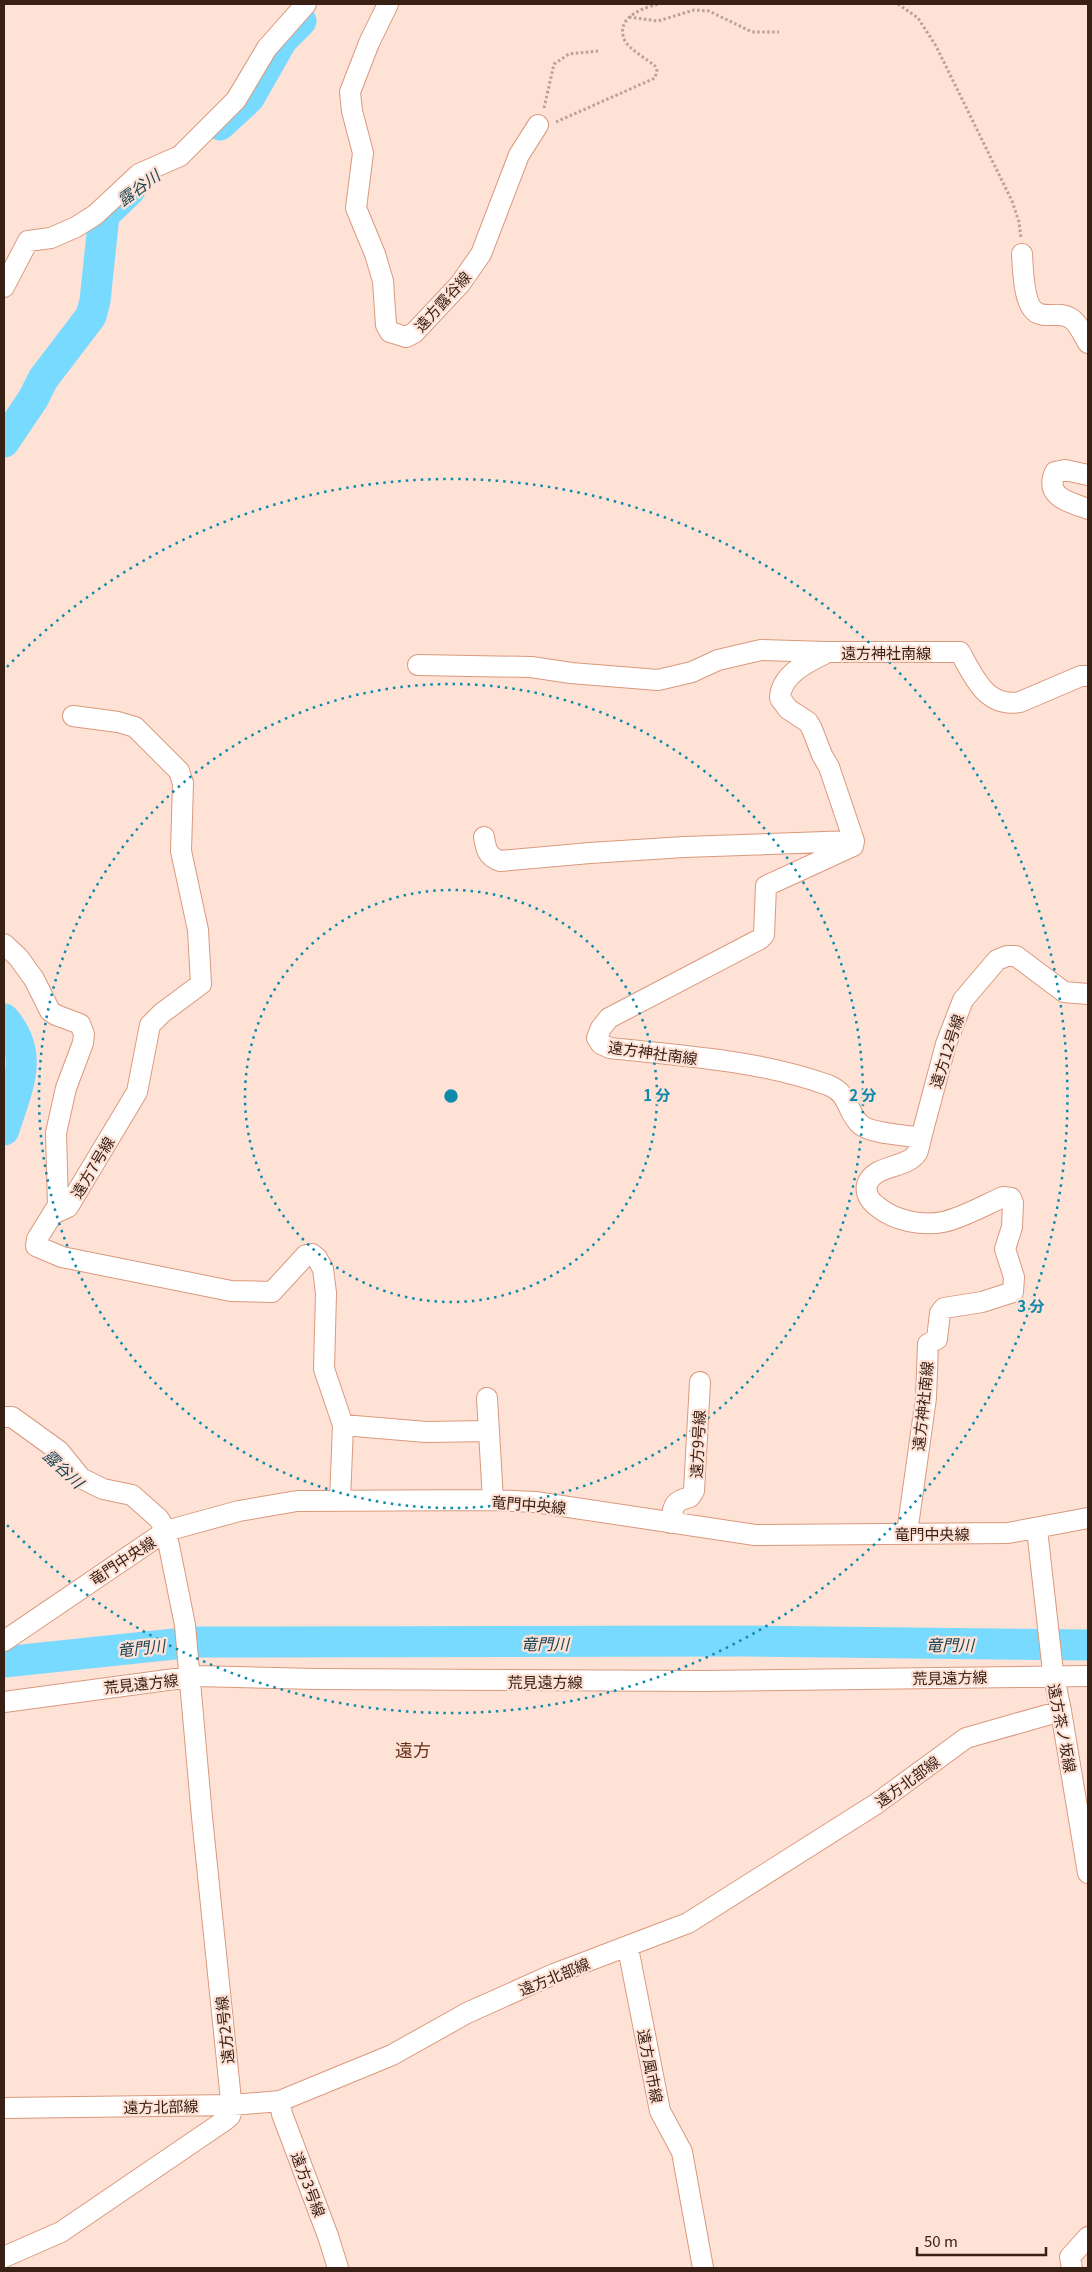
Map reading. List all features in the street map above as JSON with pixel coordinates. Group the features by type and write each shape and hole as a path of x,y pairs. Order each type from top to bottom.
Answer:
{"street":[{"path":"4,287 28,241 51,238 76,227 95,215 139,174 180,156 236,100 267,48 306,4"},
{"name":"遠方露谷線","path":"388,4 350,92 352,111 364,153 356,208 375,254 383,281 386,325 390,332 406,337 414,334 460,284 481,254 519,155 538,126"},
{"path":"1022,254 1029,304 1034,311 1039,314 1068,316 1073,319 1088,343"},
{"path":"1088,475 1065,470 1055,472 1052,480 1053,489 1059,498 1088,509"},
{"path":"418,665 531,667 571,673 658,680 692,672 718,660 761,650 828,652"},
{"name":"遠方神社南線","path":"907,1533 926,1398 928,1344 937,1339 940,1313 944,1308 982,1302 1013,1292 1014,1277 1005,1248 1012,1227 1013,1203 1011,1198 1003,1198 944,1222 923,1223 903,1220 883,1212 867,1196 867,1185 874,1175 911,1158 917,1152 921,1138 873,1130 861,1125 839,1090 798,1076 752,1064 610,1048 601,1044 597,1038 601,1028 609,1018 760,939 764,935 766,886 853,846 854,841 829,767 812,729 808,722 788,709 780,698 780,688 789,677 809,661 828,652 960,652 985,692 995,700 1010,704 1020,702 1081,676 1088,676"},
{"name":"遠方7号線","path":"73,716 118,722 135,727 179,772 183,783 181,851 198,930 201,984 162,1013 150,1025 138,1092 68,1207 53,1214 36,1239 36,1246 45,1251 130,1272 231,1291 272,1292 306,1255 312,1254 317,1258 322,1269 326,1293 324,1369 343,1425 340,1501"},
{"path":"484,836 486,851 492,858 500,861 675,848 854,841"},
{"path":"4,944 18,957 34,979 50,1011 80,1024 84,1034 83,1043 66,1088 56,1133 58,1206 53,1214"},
{"name":"遠方12号線","path":"921,1138 946,1044 963,1000 997,960 1007,956 1016,956 1064,992 1088,994"},
{"name":"遠方9号線","path":"671,1523 674,1505 678,1501 690,1497 694,1491 700,1382"},
{"path":"487,1398 493,1500"},
{"path":"4,1417 12,1417 59,1451 81,1478 89,1484 132,1495 158,1519 166,1531"},
{"path":"343,1425 426,1432 488,1431"},
{"name":"竜門中央線","path":"4,1641 166,1531 239,1511 297,1501 493,1500 535,1502 755,1535 1008,1533 1088,1518"},
{"name":"遠方茶ノ坂線","path":"1037,1529 1053,1674 1061,1711 1088,1874"},
{"name":"遠方2号線","path":"166,1531 185,1625 232,2104"},
{"name":"荒見遠方線","path":"4,1702 118,1685 197,1676 315,1679 703,1681 1053,1674 1088,1676"},
{"name":"遠方北部線","path":"4,2108 232,2104 280,2100 392,2055 467,2013 554,1974 628,1948 688,1923 876,1804 966,1738 1061,1711"},
{"name":"遠方風市線","path":"628,1948 660,2111 682,2152 703,2268"},
{"name":"遠方3号線","path":"280,2100 282,2114 338,2268"},
{"path":"4,2257 61,2232 230,2116 232,2104"},
{"path":"1072,2268 1070,2258 1088,2237"}],"path":[{"path":"598,51 569,54 554,64 538,126 550,125 655,78 657,71 655,66 626,42 622,31 624,22 639,9 659,4"},
{"path":"898,4 918,18 927,32 981,135 1012,200 1019,222 1022,254"},
{"path":"629,17 658,21 694,10 709,11 752,32 779,32"}],"waterway":[{"name":"露谷川","path":"220,125 249,98 282,40 301,21"},
{"name":"露谷川","path":"4,442 33,399 43,379 91,316 95,301 104,215 130,190"},
{"name":"露谷川","path":"4,1019 14,1033 19,1046 21,1060 18,1087 4,1130"},
{"name":"竜門川","path":"4,1662 193,1642 745,1641 1088,1645"}],"district":[{"name":"遠方","path":"413,1749"}]}
